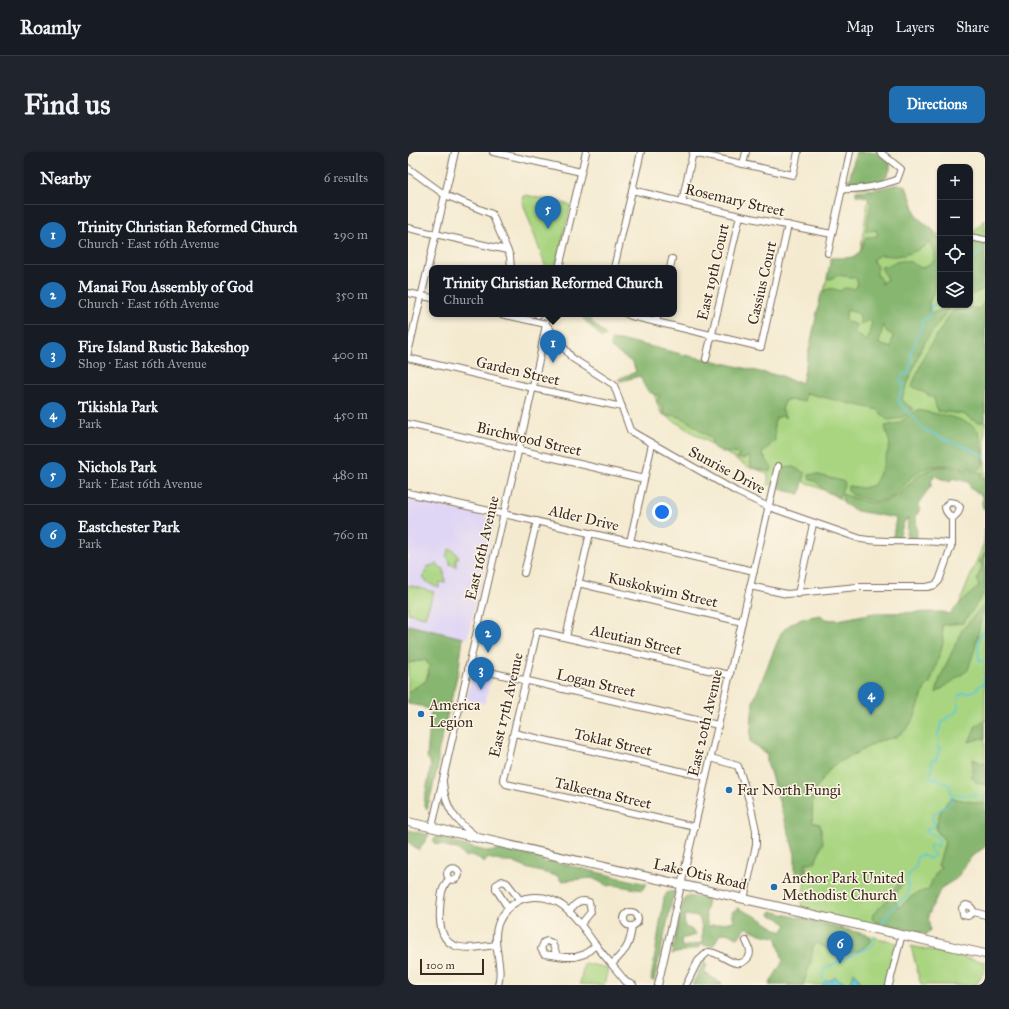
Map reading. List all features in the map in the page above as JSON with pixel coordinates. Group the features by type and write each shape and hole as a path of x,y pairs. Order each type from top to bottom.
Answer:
{"main road":[{"name":"Lake Otis Road","path":"408,822 790,910 985,953"}],"street":[{"path":"408,353 455,152"},
{"path":"493,152 581,172"},
{"path":"560,265 586,152"},
{"path":"615,265 641,152"},
{"path":"682,202 693,152 792,175 798,152"},
{"path":"743,164 746,152"},
{"path":"828,253 850,152"},
{"path":"842,189 856,190 879,186 898,180 901,169 880,152"},
{"path":"408,168 445,195 492,214 510,256 511,265"},
{"name":"Rosemary Street","path":"632,190 740,216 832,234"},
{"name":"East 19th Court","path":"706,359 740,216"},
{"name":"Cassius Court","path":"712,335 761,347 788,225"},
{"path":"408,228 507,250"},
{"path":"973,238 985,240"},
{"path":"671,265 672,259"},
{"path":"408,292 429,297"},
{"path":"514,317 546,324"},
{"path":"638,317 712,335"},
{"path":"656,322 657,317"},
{"name":"East 16th Avenue","path":"432,827 546,324"},
{"name":"Sunrise Drive","path":"546,324 572,358 614,385 630,430 737,492 769,508 861,540 876,542 941,542 952,544"},
{"name":"Garden Street","path":"408,358 532,388 622,407"},
{"name":"Birchwood Street","path":"408,424 644,479"},
{"path":"630,542 652,444"},
{"name":"East 20th Avenue","path":"658,985 778,466"},
{"name":"Alder Drive","path":"408,493 754,571"},
{"path":"750,586 787,594 798,594 857,587 927,587 935,585 939,582 952,544 952,519"},
{"path":"524,573 537,521"},
{"path":"798,594 813,524"},
{"path":"566,638 590,533"},
{"name":"Kuskokwim Street","path":"578,583 742,622"},
{"name":"Aleutian Street","path":"537,631 730,675"},
{"name":"East 17th Avenue","path":"506,784 502,779 537,631"},
{"name":"Logan Street","path":"468,668 718,724"},
{"name":"Toklat Street","path":"514,732 706,776"},
{"path":"711,758 738,766 754,816 756,845 744,899"},
{"name":"East 16th Avenue","path":"443,778 444,794 450,811 456,819 478,838"},
{"name":"Talkeetna Street","path":"506,784 695,827"},
{"path":"449,879 443,887 441,896 439,920 443,935 455,946 465,949 496,944"},
{"path":"508,908 496,889 499,882 502,881 507,883 520,900"},
{"path":"498,985 500,970 496,944 498,925 508,908 520,900 538,897 547,898 560,903 569,911 581,924 626,982 633,985"},
{"path":"569,911 575,904 583,900 589,902 591,912 581,924"},
{"path":"974,912 985,915"},
{"path":"612,964 625,952 629,946 632,926"},
{"path":"889,985 902,934"},
{"path":"686,985 698,961 708,952 718,953 732,963 738,964 744,962 749,957 750,949 746,941"},
{"path":"557,955 565,957 585,954 596,945"}],"shaded area":[{"path":"408,498 495,519 467,639 408,625"},
{"path":"475,674 491,677 485,704 467,699 472,676"}],"green space":[{"path":"856,152 875,152 890,163 890,170 887,176 882,181 869,187 854,187 848,185"},
{"path":"898,184 903,185 909,193 917,217 933,230 937,238 937,284 929,303 929,312 932,313 949,308 922,346 902,398 905,403 913,409 908,414 887,420 878,410 806,393 804,401 785,400 782,410 786,418 782,416 776,418 774,424 775,440 762,454 772,468 771,472 751,467 749,456 743,459 737,458 740,454 722,452 712,446 711,438 689,422 680,417 667,416 663,413 663,407 656,402 660,396 651,393 647,389 640,376 621,381 618,380 636,372 633,363 611,348 611,340 636,343 782,376 792,381 802,383 821,294 825,290 830,289 840,291 844,288 855,289 858,284 856,278 838,275 830,279 827,278 831,258 850,258 860,251 866,237 878,235 876,230 866,231 871,203 867,197 856,195 856,191 878,189","holes":["930,242 935,251 933,263 922,268 910,262 903,261 881,267 887,279 881,284 882,282 877,275 877,266 873,259 881,255 899,256 908,254 922,248","847,310 857,313 860,316 860,324 870,320 872,322 867,342 854,332 857,325 845,321","883,325 887,332 893,335 891,348 879,344"]},
{"path":"906,186 916,221 937,233 937,308 973,308 973,232 985,219 985,501 969,478 938,473 895,516 858,510 826,491 795,478 786,479 778,484 768,485 768,475 748,467 661,413 644,367 802,390 827,278 859,261 869,195"},
{"path":"526,195 571,205 556,265 545,265 522,197"},
{"path":"973,242 985,243 985,289 973,294"},
{"path":"985,301 985,422 977,422 963,414 937,411 934,398 912,386 925,354 952,311 960,308 979,309"},
{"path":"582,317 594,317 590,320 607,336 602,338"},
{"path":"917,410 959,419 973,426 978,431 981,438 984,460 981,468 979,470 944,465 929,467 921,470 910,478 897,493 880,501 870,500 850,493 848,491 848,486 863,488 874,485 882,469 890,444 885,426 899,423"},
{"path":"793,467 805,473 800,494 779,489 784,468"},
{"path":"937,467 948,467 982,473 981,476 985,479 985,509 983,508 982,503 983,496 971,489 968,482 952,478 950,482 937,477 934,474 931,486 919,502 920,509 916,516 917,538 907,538 908,518 904,522 899,538 893,537 896,518 857,511 844,504 842,494 870,503 887,501 902,492 919,474"},
{"path":"815,474 845,483 839,497 832,493 826,492 815,481 810,480 809,475"},
{"path":"985,528 985,844 975,851 926,905 920,936 801,911 808,855 771,760 760,749 754,735 953,619 984,543"},
{"path":"450,548 459,558 456,558 456,567 450,564 449,559 446,556"},
{"path":"985,552 985,592 963,623 942,625 943,643 937,663 930,683 925,688 915,716 907,729 896,737 879,741 832,766 813,794 812,822 820,824 823,842 815,863 805,863 805,879 795,873 795,854 767,762 767,752 750,742 753,702 781,633 785,628 794,622 804,618 821,615 825,619 838,620 874,613 943,612 950,614 979,586 977,579 982,566 979,561 982,560"},
{"path":"437,564 444,569 445,583 440,582 439,588 430,584 423,578 427,567"},
{"path":"408,585 434,592 425,617 408,613"},
{"path":"984,605 975,648 968,670 936,693 940,678 962,630"},
{"path":"408,625 463,638 459,668 438,753 438,766 427,810 424,802 431,766 427,757 431,712 430,710 421,706 408,704 408,692 426,681 430,666 425,660 408,663"},
{"path":"425,660 430,666 426,681 408,692 408,663"},
{"path":"985,719 985,739 981,738 969,742 976,726"},
{"path":"973,759 984,764 985,762 985,785 976,782 971,776"},
{"path":"951,798 985,804 985,847 972,856 956,879 941,888 928,916 930,930 926,934 875,922 872,919 873,914 887,900 900,881 903,883 894,897 899,908 915,894 928,890 935,875 941,867 938,866 945,841 936,830 940,812"},
{"path":"408,830 429,835 419,850 408,842"},
{"path":"437,836 455,843 489,852 498,850 541,858 546,863 550,861 647,884 642,890 614,885 608,886 592,878 561,881 558,876 529,869 512,862 504,862 488,858 484,863 473,855 465,857 458,849 449,848 441,844 437,845 433,840"},
{"path":"668,891 674,892 654,981 651,980 664,898"},
{"path":"686,896 708,899 705,913 708,926 734,921 732,912 738,908 782,932 787,925 778,918 770,915 771,911 868,935 872,940 861,950 845,954 836,953 816,943 813,947 811,961 803,985 769,985 783,961 777,939 775,937 760,934 746,927 738,938 726,933 720,934 713,946 703,945 702,943 698,948 672,954 681,911","holes":["684,915 699,917 702,927 702,943 682,947 681,939 696,935 691,929 685,927"]},
{"path":"798,917 897,943 886,985 786,985"},
{"path":"911,946 985,962 985,970 976,985 921,985"},
{"path":"704,961 707,965 704,972 722,985 692,985"},
{"path":"584,963 608,968 604,985 580,984"}],"water":[{"path":"854,972 860,981 859,985 822,985 825,981 831,980 835,977 849,984 852,980"}],"waterway":[{"path":"973,259 982,250"},
{"path":"937,305 930,306 931,312 927,319 923,319 921,321 923,325 910,352 913,359 909,367 910,372 907,375 904,373 902,378 899,380 904,384 898,401 904,409 915,418 919,425 926,430 985,457"},
{"path":"985,629 979,639 978,648 979,660 985,662"},
{"path":"985,676 983,679 985,680"},
{"path":"882,923 892,908 902,899 906,898 908,894 909,875 916,867 917,857 922,855 930,859 935,855 929,847 931,845 937,847 940,840 936,836 926,832 928,828 935,827 935,823 932,819 933,815 951,802 952,797 950,786 942,782 937,777 934,780 930,776 932,760 936,760 940,748 937,747 939,742 937,737 942,722 946,720 947,717 954,714 958,709 959,695 975,691 985,682"},
{"path":"951,794 972,796 975,793 980,797 985,796"},
{"path":"825,985 822,975 825,968 871,946 876,937"}],"place":[{"name":"Nichols Park","path":"548,229"},
{"name":"Trinity Christian Reformed Church","path":"553,363"},
{"name":"Manai Fou Assembly of God","path":"488,653"},
{"name":"Fire Island Rustic Bakeshop","path":"481,690"},
{"name":"America Legion","path":"421,714"},
{"name":"Tikishla Park","path":"871,715"},
{"name":"Far North Fungi","path":"729,790"},
{"name":"Anchor Park United Methodist Church","path":"774,887"},
{"name":"Eastchester Park","path":"840,964"}]}
